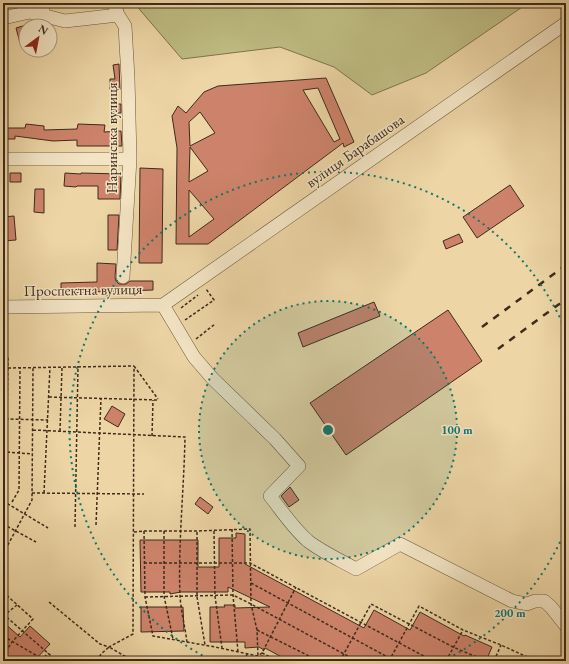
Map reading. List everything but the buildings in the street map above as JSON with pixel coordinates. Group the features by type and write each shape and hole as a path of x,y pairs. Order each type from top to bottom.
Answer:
{"street":[{"path":"3,18 42,9 65,21 116,9"},
{"name":"Наринська вулиця","path":"116,9 125,26 127,42 130,159 123,277"},
{"name":"вулиця Барабашова","path":"163,305 566,23"},
{"path":"3,159 130,159"},
{"path":"163,305 194,356 213,379 275,439 299,466 270,496 295,527 308,540 322,550 356,569 400,544 508,600 527,604 535,601 544,601 551,607 566,626"},
{"name":"Проспектна вулиця","path":"3,307 163,305"}],"path":[{"path":"184,321 214,300 203,285"},
{"path":"181,308 200,294"},
{"path":"194,341 215,324"},
{"path":"3,490 6,485 8,357"},
{"path":"75,527 78,366"},
{"path":"8,368 134,366"},
{"path":"97,661 108,647 133,634 134,366"},
{"path":"49,397 158,400 134,366"},
{"path":"3,554 32,500 34,367"},
{"path":"44,493 50,367"},
{"path":"60,431 62,367"},
{"path":"12,502 19,490 20,368"},
{"path":"96,525 101,398"},
{"path":"152,436 153,400"},
{"path":"7,419 48,420"},
{"path":"3,424 7,419"},
{"path":"33,430 185,437 184,485 180,531 180,597 187,642"},
{"path":"7,452 32,454"},
{"path":"32,493 144,494"},
{"path":"3,501 48,528"},
{"path":"3,524 36,542"},
{"path":"232,529 233,595 238,652"},
{"path":"134,532 250,529 251,604 257,630 258,656"},
{"path":"144,531 145,597 153,636 258,656 262,653 296,587"},
{"path":"164,531 164,596 173,639"},
{"path":"197,531 197,597 205,645"},
{"path":"214,531 215,596 222,648"},
{"path":"3,545 7,547"},
{"path":"144,563 250,563 433,661"},
{"path":"251,583 287,604 353,638 389,660 395,661"},
{"path":"3,592 33,619 12,642 3,656"},
{"path":"145,597 233,595 357,661"},
{"path":"48,602 100,644 133,661"},
{"path":"340,661 371,604 453,647 486,661"},
{"path":"17,605 3,615 57,661"},
{"path":"389,660 419,606 463,630 536,661"},
{"path":"257,630 319,661"},
{"path":"446,661 463,630"},
{"path":"3,636 46,661"},
{"path":"494,661 501,645"},
{"path":"42,660 48,652"},
{"path":"262,653 262,661"},
{"path":"262,653 278,661"},
{"path":"245,661 247,654"}],"shaded area":[{"path":"136,3 528,3 426,73 372,95 334,67 280,47 182,59 140,10"}],"railway":[{"path":"482,327 566,265"},
{"path":"498,349 566,299"}]}
